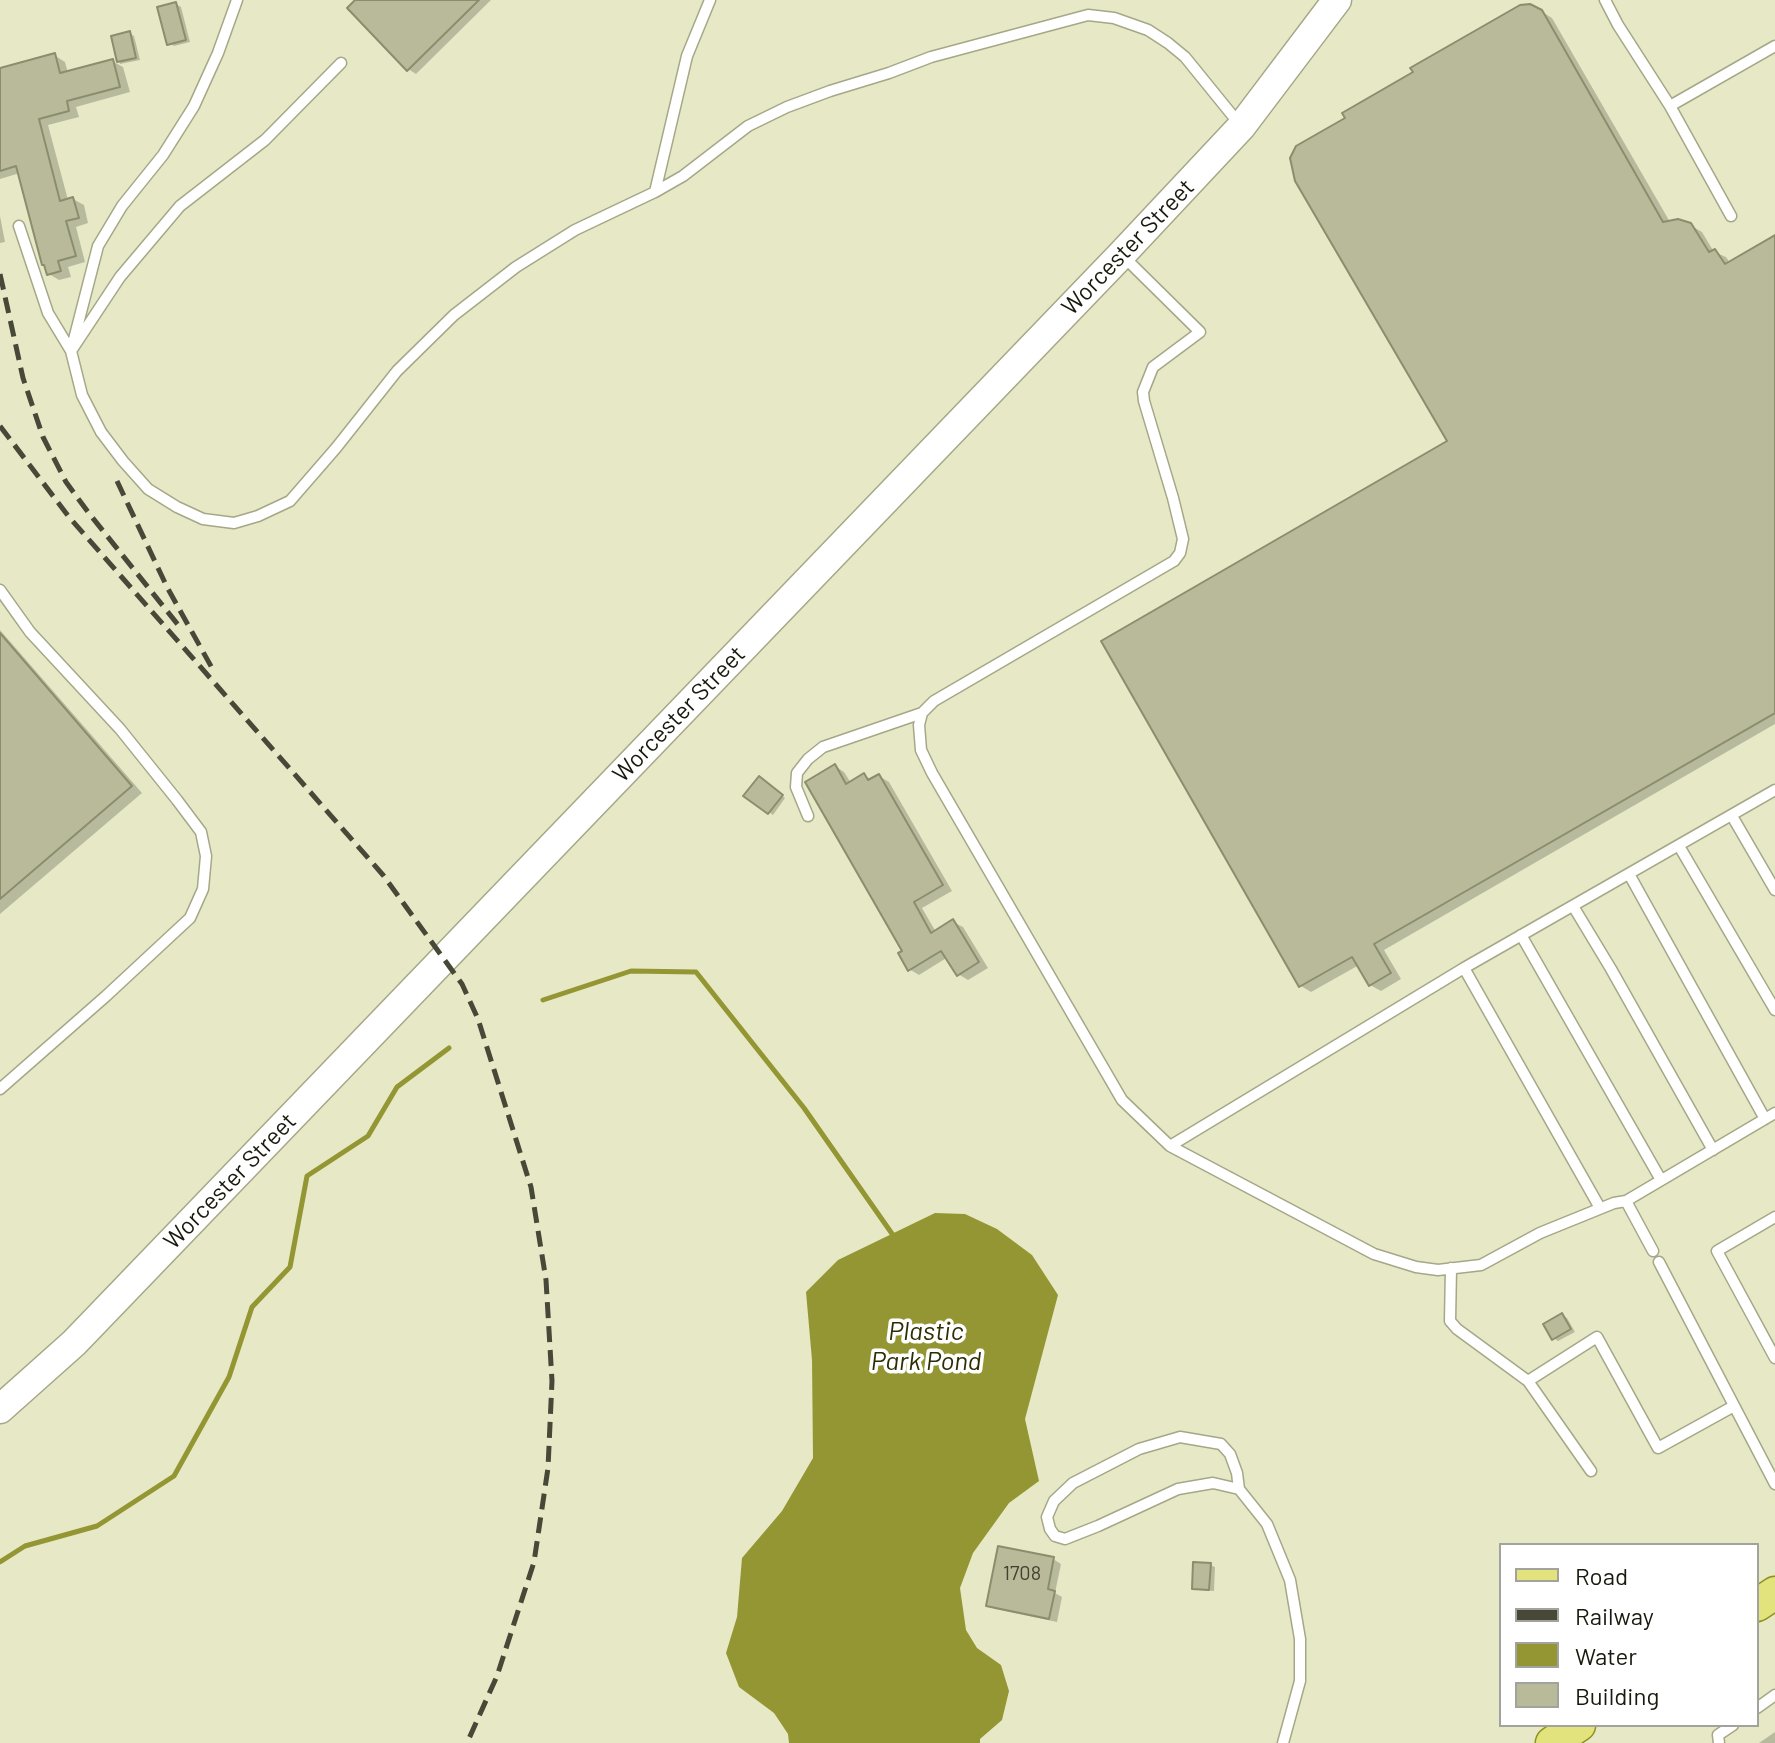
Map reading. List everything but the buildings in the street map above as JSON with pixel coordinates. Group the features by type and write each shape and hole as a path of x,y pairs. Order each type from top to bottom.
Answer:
{"main road":[{"name":"Worcester Street","path":"0,1409 62,1354 126,1289 1121,255 1241,127 1337,0"},
{"path":"1552,1743 1576,1727"}],"lane":[{"path":"71,351 98,246 122,206 163,155 194,106 237,0"},
{"path":"655,192 687,56 710,0"},
{"path":"1605,0 1670,106 1731,216"},
{"path":"19,226 48,313 71,351 82,395 101,432 148,489 203,519 234,523 290,501 397,371 454,315 516,267 575,230 683,176 748,126 787,107 931,57 1088,15 1114,18 1148,30 1168,43 1185,57 1241,127"},
{"path":"1670,106 1775,46"},
{"path":"71,351 120,277 180,206 265,140 341,63"},
{"path":"808,816 796,787 797,773 823,747 922,713 934,701 1174,561 1180,553 1183,539 1143,392 1153,367 1200,332 1121,255"},
{"path":"0,590 30,632 120,729 177,800 201,832 206,856 203,889 190,918 0,1089"},
{"path":"922,713 919,725 921,750 932,773 1122,1100 1170,1146 1374,1254 1416,1267 1438,1270 1481,1265 1540,1233 1600,1208 1626,1201 1770,1116 1629,874"},
{"path":"1170,1146 1464,968 1775,790"},
{"path":"1732,816 1775,890"},
{"path":"1679,846 1775,1010"},
{"path":"1573,906 1713,1150"},
{"path":"1521,935 1661,1180"},
{"path":"1464,968 1600,1208"},
{"path":"1626,1201 1653,1251"},
{"path":"1775,1217 1717,1251 1775,1358"},
{"path":"1659,1262 1775,1484"},
{"path":"1451,1268 1450,1321 1528,1381 1591,1471"},
{"path":"1528,1381 1597,1337 1658,1448 1734,1406"},
{"path":"1239,1489 1213,1483 1178,1489 1065,1539 1055,1536 1047,1517 1054,1501 1073,1483 1139,1449 1180,1437 1221,1444 1230,1454 1239,1489 1267,1524 1290,1580 1300,1639 1300,1681 1283,1743"},
{"path":"1719,1743 1718,1735 1730,1727"}],"water":[{"name":"Plastic Park Pond","path":"935,1213 965,1214 997,1229 1032,1255 1058,1295 1025,1419 1039,1481 1009,1503 973,1553 960,1588 966,1630 977,1648 1001,1665 1009,1691 1002,1720 980,1739 980,1743 789,1743 788,1734 774,1713 739,1687 726,1653 737,1617 742,1558 782,1511 813,1458 812,1360 806,1292 838,1260"}],"waterway":[{"path":"543,1000 631,971 696,972 804,1108 895,1238"},
{"path":"0,1562 25,1546 97,1526 174,1476 229,1377 252,1307 290,1267 307,1176 368,1136 397,1087 449,1048"}],"railway":[{"path":"0,274 23,378 43,437 66,482 179,626"},
{"path":"0,426 69,517 383,875 462,984 478,1019 531,1187 546,1280 552,1381 548,1468 534,1562 497,1676 467,1743"},
{"path":"117,481 167,587 212,668"}]}
